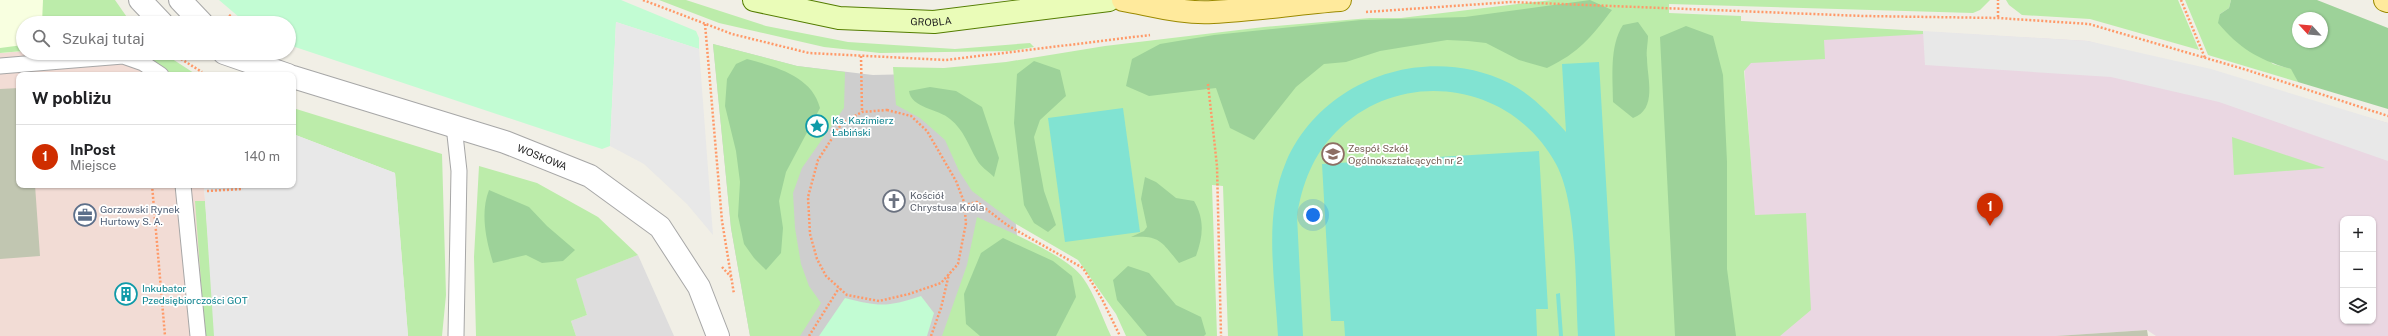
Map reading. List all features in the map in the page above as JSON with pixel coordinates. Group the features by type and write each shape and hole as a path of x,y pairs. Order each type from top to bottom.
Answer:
{"main road":[{"name":"GROBLA","path":"754,0 839,18 934,22 1109,0"},
{"path":"1123,0 1189,11 1212,12 1290,3 1340,0"},
{"path":"2384,0 2388,1"}],"street":[{"path":"140,0 155,16"},
{"path":"180,0 195,16"},
{"path":"247,60 280,72"},
{"name":"WOSKOWA","path":"296,78 505,142 590,176 660,228 699,287 718,336"}],"lane":[{"path":"0,66 74,60"},
{"path":"135,60 144,63 157,72"},
{"path":"454,126 459,171 456,336"},
{"path":"183,188 198,336"}],"path":[{"path":"643,0 732,34 809,53 946,60 1153,35"},
{"path":"1998,18 1998,1 2002,0"},
{"path":"2182,0 2205,58"},
{"path":"1362,12 1511,2 1863,16 1998,18 2089,24 2205,58 2388,116"},
{"path":"705,24 722,221 735,300"},
{"path":"861,56 862,112"},
{"path":"182,60 194,69 202,72"},
{"path":"1208,84 1217,166 1221,336"},
{"path":"887,110 911,116 928,131 956,181 964,205 966,223 958,264 941,283 909,294 879,301 847,295 826,276 817,259 810,234 808,197 818,160 842,123 862,112 887,110"},
{"path":"152,188 165,336"},
{"path":"964,205 977,202 1007,225 1083,268 1102,299 1120,336"},
{"path":"930,336 942,308 949,274"},
{"path":"809,336 839,288"}],"shaded area":[{"path":"0,0 89,0 89,16 16,16 16,52 0,53"},
{"path":"1741,21 2088,41 2388,123 2388,336 2156,336 2147,330 2056,336 1763,336"},
{"path":"616,22 699,49 713,235 687,204 644,164 610,146"},
{"path":"1923,31 2088,41 2211,69 2388,123 2388,161 2219,102 2111,77 1925,65"},
{"path":"713,44 797,66 873,75 1000,72 1017,235 1032,336 750,336 731,228"},
{"path":"16,52 16,60 153,60 169,72 16,72 16,188 204,188 214,336 0,336 0,53"},
{"path":"1599,62 1615,336 1578,336 1576,271 1572,224 1568,201 1563,181 1556,164 1537,136 1512,115 1484,100 1454,92 1423,92 1392,98 1362,111 1336,132 1315,160 1305,181 1297,216 1303,336 1278,336 1272,248 1275,204 1279,183 1286,162 1303,133 1325,108 1351,89 1381,76 1413,68 1445,67 1478,71 1509,83 1525,93 1547,111 1566,132 1562,64"},
{"path":"16,88 16,188 35,188 40,256 0,259 0,89"},
{"path":"1123,108 1140,232 1065,242 1048,118"},
{"path":"296,135 395,173 408,336 214,336 204,188 296,188"},
{"path":"1539,151 1548,309 1536,309 1537,336 1345,336 1344,321 1331,321 1322,164"},
{"path":"638,255 674,336 576,336 571,321 587,315 575,279"},
{"path":"1560,293 1563,336 1559,336 1556,294"},
{"path":"2147,330 2148,336 2056,336"}],"green space":[{"path":"43,0 115,0 126,16 42,16"},
{"path":"219,0 621,0 696,31 699,38 699,49 616,22 610,146 602,149 296,47 296,16 238,16"},
{"path":"659,0 686,0 766,26 848,42 955,49 1030,43 1034,47 1010,51 880,53 824,47 719,23"},
{"name":"Zespół Szkół Ogólnokształcących nr 2","path":"1552,0 1990,0 1980,10 1973,13 1669,4 1669,13 1741,16 1741,21 1923,31 1923,34 1824,40 1825,59 1751,63 1744,71 1755,215 1806,213 1811,310 1780,336 1228,336 1223,186 1212,185 1217,336 1126,336 1116,314 1078,260 1016,224 972,191 959,171 945,140 920,118 896,105 893,67 944,68 1006,62 1105,46 1264,27 1370,18 1401,18"},
{"path":"1590,0 1612,10 1584,44 1568,56 1547,68 1519,60 1486,43 1447,40 1380,51 1346,62 1324,64 1296,87 1254,140 1230,128 1216,88 1149,96 1126,86 1132,59 1160,44 1214,35 1361,20 1465,17"},
{"path":"2006,0 2178,0 2199,50 2090,19 2022,15 2009,5"},
{"path":"2185,0 2231,0 2229,8 2220,14 2273,64 2292,69 2298,82 2208,55"},
{"path":"2231,0 2317,0 2388,28 2388,109 2298,82 2291,69 2269,62 2242,47 2218,23 2220,14 2229,8"},
{"path":"1638,22 1648,36 1647,55 1649,92 1646,108 1641,114 1633,118 1613,102 1612,73 1616,43 1623,25"},
{"path":"1686,26 1713,36 1723,75 1727,162 1727,269 1736,336 1675,336 1660,37"},
{"path":"713,44 797,66 845,72 844,108 802,168 793,193 795,228 801,264 809,286 821,303 800,336 750,336 731,228"},
{"path":"16,46 16,52 0,53 0,48"},
{"path":"747,59 791,74 809,88 816,97 820,108 786,172 779,201 783,228 781,253 766,270 754,258 744,244 738,216 740,182 736,151 725,106 727,79 736,64"},
{"path":"153,60 174,60 192,72 169,72"},
{"path":"1034,61 1060,70 1066,96 1040,120 1034,137 1044,191 1056,225 1048,232 1034,223 1024,205 1014,123 1017,74"},
{"path":"930,87 956,91 982,107 999,158 994,177 978,162 955,123 945,116 920,105 911,97 909,91"},
{"path":"296,109 442,154 446,295 442,336 408,336 395,173 296,135"},
{"path":"2232,137 2325,168 2234,175"},
{"path":"479,166 537,183 598,217 638,255 576,279 587,315 571,321 576,336 476,336 474,257"},
{"path":"1145,177 1156,182 1176,198 1194,201 1198,208 1202,228 1196,256 1179,263 1168,249 1159,241 1148,237 1131,237 1144,231 1147,227 1141,199"},
{"path":"489,190 529,207 547,226 575,250 563,261 542,263 526,255 493,263 486,236 484,217 486,199"},
{"path":"195,201 205,201 216,336 205,336"},
{"path":"977,217 1034,243 1075,269 1083,278 1091,292 1111,336 942,336 967,265"},
{"path":"1003,238 1053,261 1072,276 1076,297 1056,336 980,336 966,324 964,294 981,253"},
{"path":"1128,266 1149,273 1176,305 1201,317 1206,334 1204,336 1147,336 1117,300 1113,280"},
{"path":"921,296 934,313 927,336 819,336 845,298 867,303 891,304"}],"place":[{"name":"Ks. Kazimierz Łabiński","path":"817,126"},
{"name":"Zespół Szkół Ogólnokształcących nr 2","path":"1333,154"},
{"name":"Kościół Chrystusa Króla","path":"894,201"},
{"name":"Gorzowski Rynek Hurtowy S. A.","path":"85,215"},
{"name":"InPost","path":"1990,226"},
{"name":"Inkubator Pzedsiębiorczości GOT","path":"126,294"}]}
